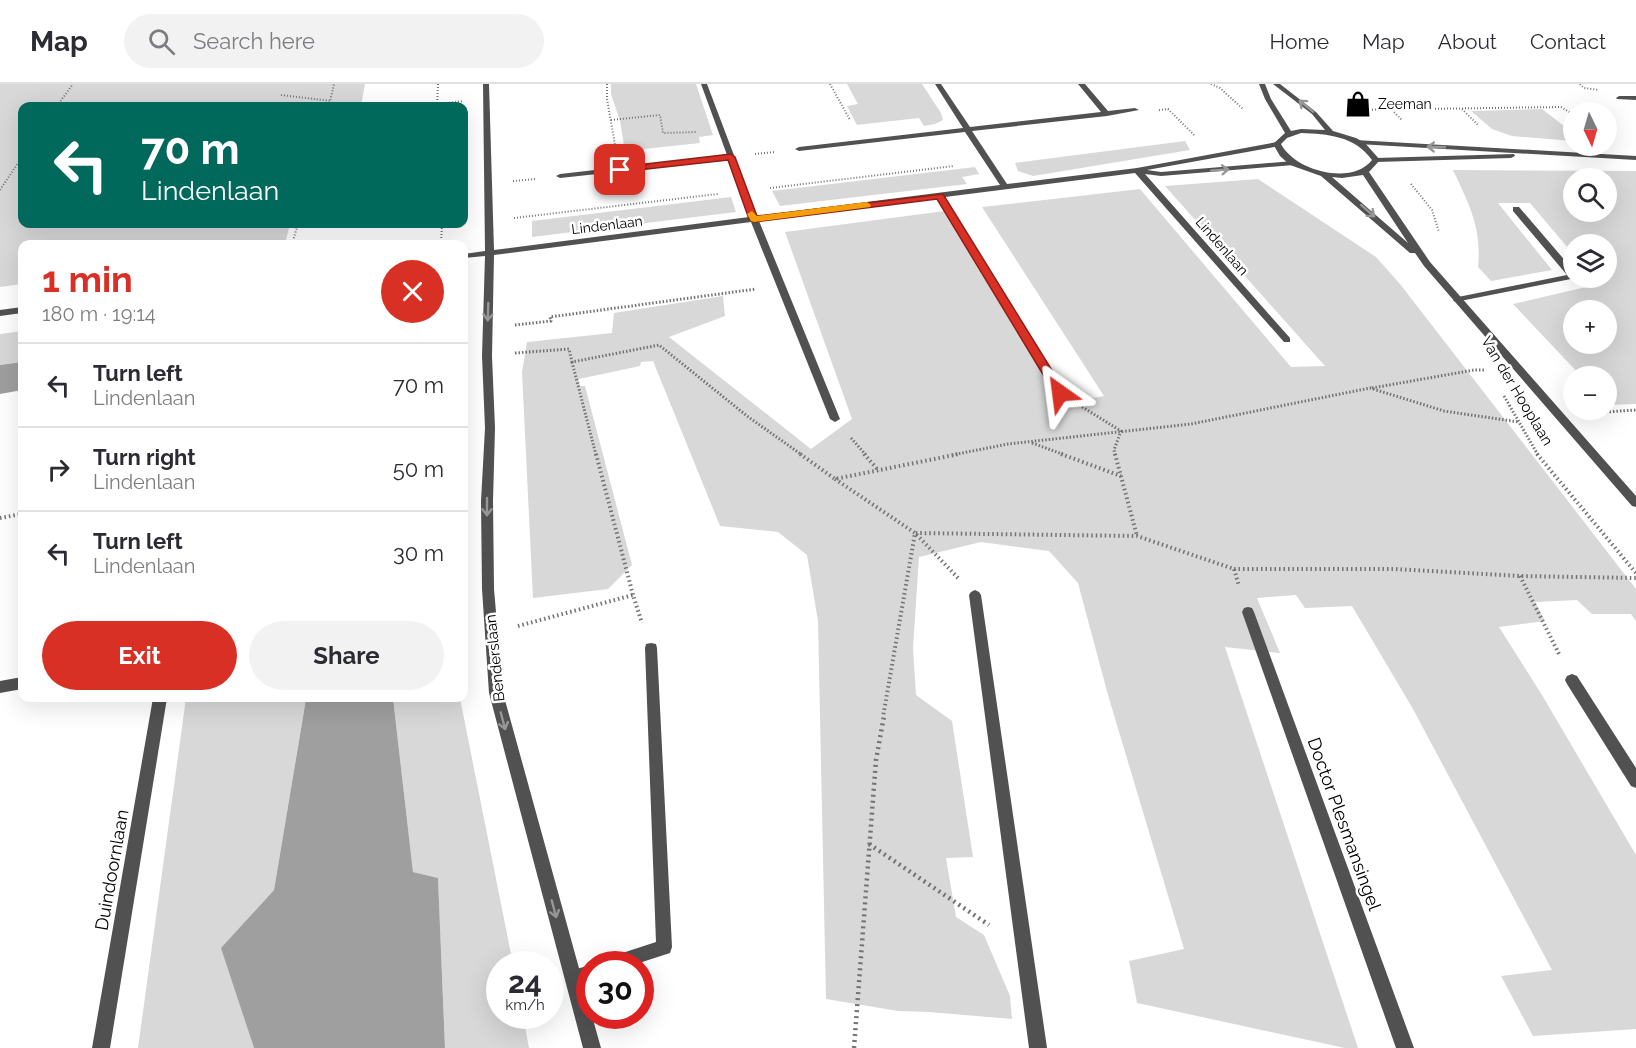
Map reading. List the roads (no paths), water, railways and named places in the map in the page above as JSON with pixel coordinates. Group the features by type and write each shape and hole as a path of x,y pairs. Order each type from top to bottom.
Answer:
{"street":[{"name":"Benderslaan","path":"486,84 489,221 487,356 490,428 487,501 488,589 496,693 592,1048"},
{"path":"704,84 743,191 835,419"},
{"path":"938,84 1005,187"},
{"path":"1081,84 1107,114"},
{"path":"1262,84 1268,99 1289,133"},
{"path":"1276,84 1314,113 1331,133"},
{"path":"1619,98 1636,98"},
{"path":"799,149 1135,110"},
{"path":"1376,160 1373,167 1354,175 1323,174 1293,163 1284,157 1277,144 1289,133 1309,131 1331,133 1358,142 1494,149 1530,154 1636,158"},
{"path":"1358,142 1371,151 1376,160"},
{"name":"Lindenlaan","path":"468,256 1137,170 1174,161 1222,155 1277,144"},
{"path":"1376,160 1486,158 1530,154"},
{"path":"560,176 731,157"},
{"name":"Lindenlaan","path":"1137,170 1161,174 1293,163"},
{"name":"Lindenlaan","path":"1137,170 1287,340"},
{"name":"Van der Hooplaan","path":"1365,172 1427,264 1636,504"},
{"name":"Van der Hooplaan","path":"1323,174 1427,264"},
{"path":"940,196 1060,393"},
{"path":"1458,300 1572,276 1516,209"},
{"path":"0,313 18,311"},
{"path":"975,595 1038,1048"},
{"name":"Doctor Plesmansingel","path":"1248,612 1405,1048"},
{"path":"651,648 664,947 652,951"},
{"path":"1572,680 1636,782"},
{"path":"0,687 18,684"},
{"name":"Duindoornlaan","path":"101,1048 159,702"}],"place":[{"name":"Zeeman","path":"1358,104"}]}
